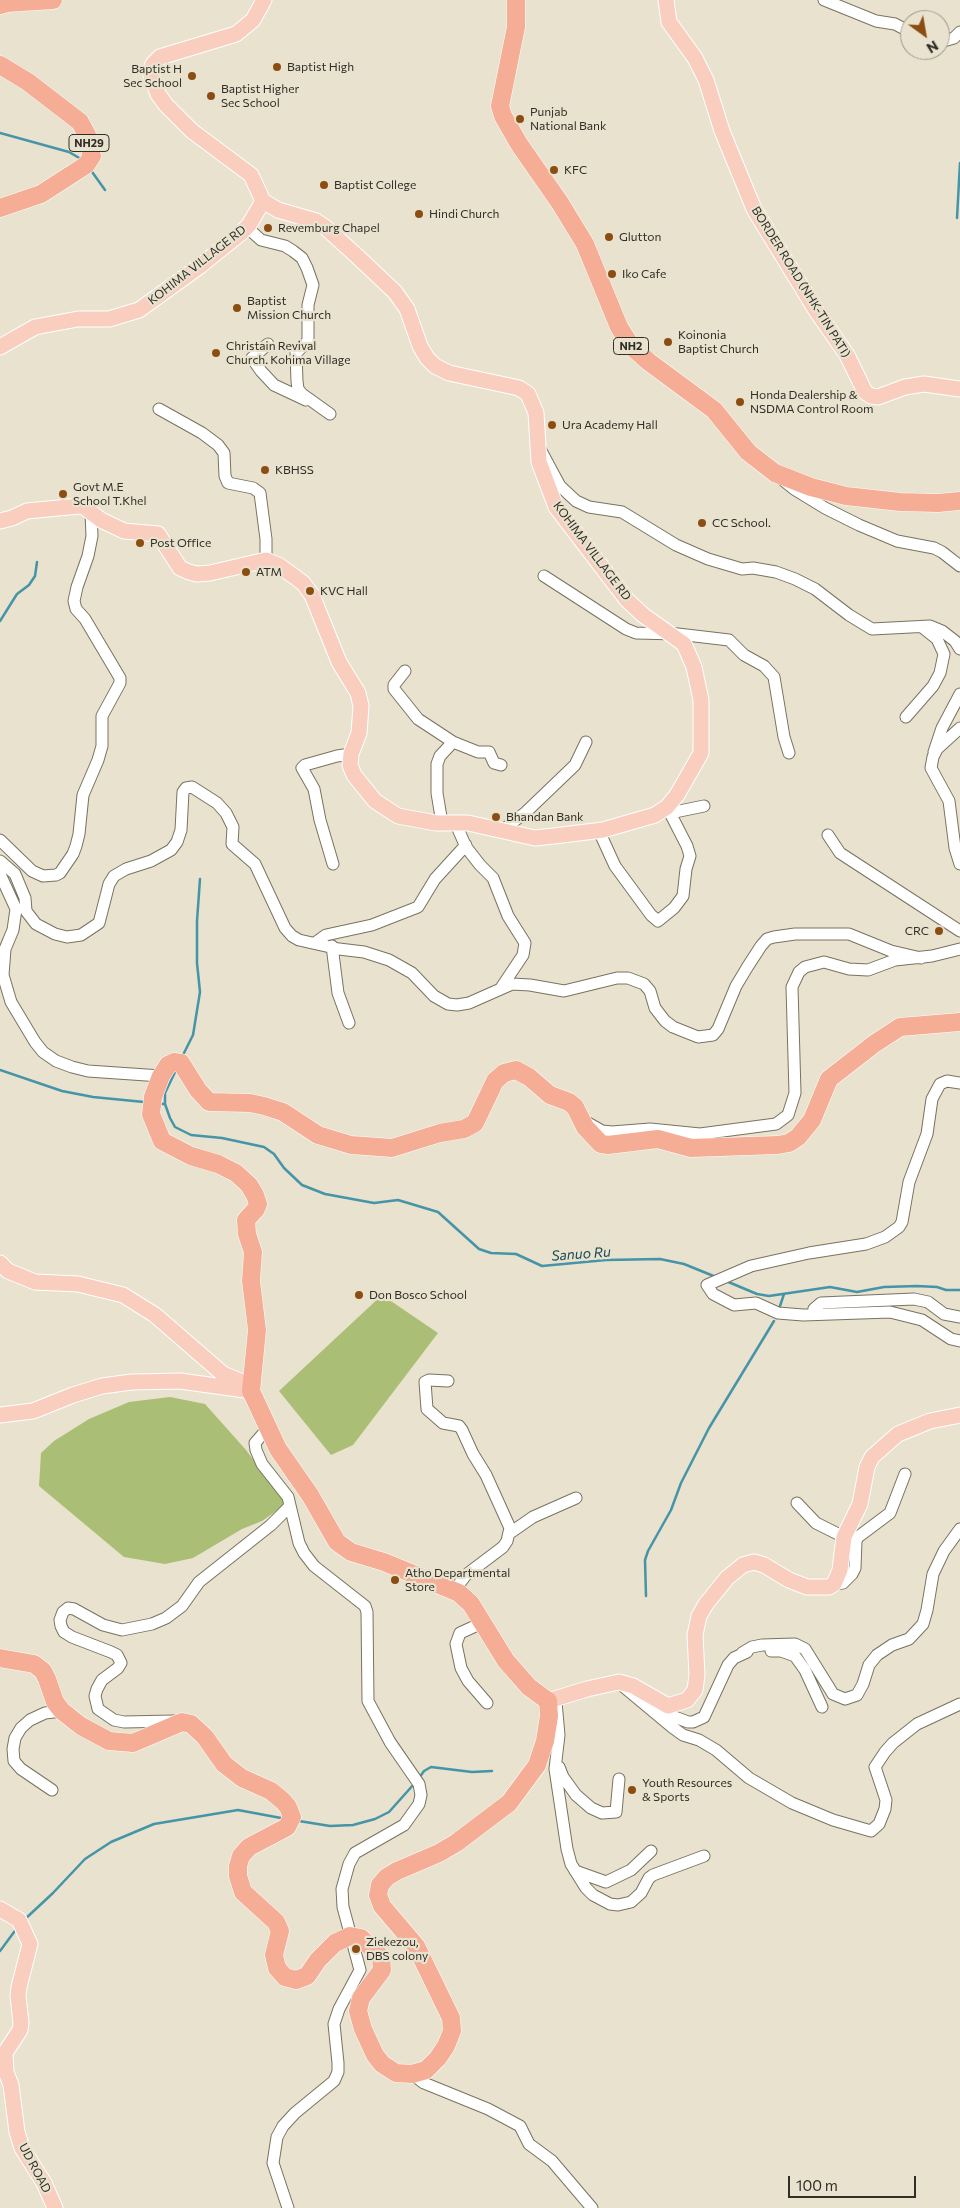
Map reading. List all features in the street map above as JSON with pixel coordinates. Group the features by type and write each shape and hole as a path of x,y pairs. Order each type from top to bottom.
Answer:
{"highway":[{"path":"0,5 53,0"},
{"name":"NH2","path":"516,0 516,27 500,106 503,116 519,144 560,202 584,244 623,337 649,362 714,410 748,452 775,473 811,487 846,496 900,502 938,503 960,501"},
{"name":"NH29","path":"0,65 28,82 80,122 87,135 92,156 86,165 41,194 22,203 0,208"},
{"path":"0,1658 34,1664 47,1679 55,1702 62,1710 81,1726 109,1741 134,1743 182,1722 191,1724 198,1729 224,1764 242,1778 271,1791 288,1807 292,1817 287,1827 249,1847 241,1856 238,1866 238,1876 243,1892 276,1922 280,1931 274,1955 277,1968 286,1977 296,1980 307,1976 318,1960 335,1943 350,1936 361,1938 381,1957 382,1970 360,1998 358,2011 363,2029 382,2064 396,2073 412,2074 426,2070 438,2058 446,2046 452,2031 451,2018 416,1946 382,1906 378,1895 380,1886 387,1877 397,1871 425,1860 456,1842 509,1803 536,1765 545,1741 552,1699 529,1687 506,1661 471,1604 459,1593 384,1562 351,1552 337,1542 310,1495 278,1449 252,1389 257,1330 251,1281 253,1252 247,1234 246,1220 258,1204 255,1194 236,1173 218,1164 192,1156 162,1141 151,1114 153,1097 161,1076 168,1065 174,1062 181,1064 198,1090 209,1102 250,1102 264,1106 283,1112 318,1135 351,1145 392,1148 440,1133 464,1129 475,1123 495,1081 504,1073 516,1070 550,1095 569,1102 576,1107 585,1126 601,1144 658,1140 691,1148 778,1145 789,1143 798,1137 812,1120 829,1079 874,1044 900,1027 960,1022"}],"main road":[{"path":"263,201 251,175 192,131 166,105 158,94 150,72 153,64 160,57 236,34 253,20 264,0"},
{"name":"BORDER ROAD (NHK-TIN PATI)","path":"666,0 669,22 695,58 706,80 722,131 754,209 813,306 847,354 865,392 870,396 878,397 905,387 924,384 960,388"},
{"name":"KOHIMA VILLAGE RD","path":"0,348 35,327 78,318 109,319 138,310 200,266 249,225 263,201 278,210 316,222 325,227 395,292 407,309 420,346 427,358 435,366 449,373 518,388 528,394 536,413 536,438 539,447 539,462 556,507 627,600 643,615 684,644 694,667 701,700 702,735 700,753 669,810 599,831 534,838 503,830 398,816 381,805 354,775 350,765 351,754"},
{"path":"0,521 35,509 79,506 101,520 124,531 158,534 180,568 189,572 197,574 210,573 266,560 278,565 303,583 312,595 339,662 358,693 361,706 359,733 351,754"},
{"path":"0,1263 8,1271 35,1282 78,1284 123,1295 155,1314 223,1374 252,1389"},
{"path":"0,1415 33,1411 102,1386 132,1382 180,1381 252,1389"},
{"path":"552,1699 598,1686 626,1684 668,1706 687,1700 694,1690 697,1675 695,1635 699,1616 727,1578 743,1565 754,1562 764,1565 797,1584 807,1587 828,1587 833,1585 840,1570 844,1537 860,1504 867,1467 876,1453 898,1434 911,1428 938,1419 960,1415"},
{"name":"UD ROAD","path":"0,1909 20,1920 30,1944 19,1987 22,2022 20,2030 5,2053 6,2072 11,2084 17,2132 22,2148 44,2183 55,2208"}],"street":[{"path":"824,0 876,21 900,27"},
{"path":"950,39 960,32"},
{"path":"249,225 251,231 261,240 293,250 302,258 311,277 313,292 308,305 308,341 296,353 295,359 298,389 310,401"},
{"path":"268,344 252,358 261,372 274,385 310,401 330,414"},
{"path":"159,409 202,433 218,445 224,453 225,476 228,484 253,488 260,493 266,539 266,560"},
{"path":"539,447 560,486 576,501 589,507 622,512 676,545 708,559 742,569 753,568 776,572 795,579 815,589 849,615 872,629 918,625 930,626 942,631 955,641 960,649"},
{"path":"775,473 794,489 825,508 897,541 934,548 960,566"},
{"path":"0,840 32,871 37,874 50,876 56,875 64,868 73,854 78,840 83,795 102,746 102,716 120,684 120,678 85,619 76,608 74,601 92,536 91,513"},
{"path":"544,576 626,629 636,633 672,634 729,640 744,655 770,671 774,677 784,737 789,753"},
{"path":"906,717 933,686 940,673 944,654 938,639 918,625"},
{"path":"405,671 394,686 396,692 418,719 453,742 478,752 489,752 494,763 501,765"},
{"path":"960,694 938,739 931,768 949,801 955,848 960,864"},
{"path":"933,757 937,749 960,728"},
{"path":"453,742 440,756 437,764 437,793 448,823 480,865 493,878 508,916 525,943 523,955 501,989"},
{"path":"503,830 526,812 575,765 586,742"},
{"path":"333,864 320,820 314,789 302,768 304,765 351,754"},
{"path":"0,860 15,874 25,898 26,911 36,924 55,934 67,936 81,935 99,923 109,884 114,876 126,868 151,861 171,850 177,842 181,830 183,792 186,788 192,787 218,802 226,813 233,827 232,844 235,849 246,855 259,870 270,900 285,928 292,936 299,940 364,952 389,960 412,974 434,996 448,1004 462,1006 512,984 564,991 617,978 628,978 644,984 650,991 655,1008 665,1021 688,1034 707,1038 718,1029 736,986 761,946 767,939 774,936 849,934 891,951 921,958"},
{"path":"599,831 615,866 651,915 658,921 674,908 683,896 686,869 690,856 688,846 669,810 704,806"},
{"path":"828,835 840,853 960,931"},
{"path":"315,943 326,935 372,925 418,907 435,879 466,845"},
{"path":"0,874 16,909 13,930 5,950 2,976 11,1002 34,1042 56,1061 72,1067 88,1071 161,1076"},
{"path":"332,946 338,993 349,1023"},
{"path":"580,1118 594,1128 612,1132 650,1129 700,1134 776,1124 788,1115 795,1093 792,987 798,972 805,967 824,962 868,970 895,960 921,958 960,950"},
{"path":"960,1083 947,1081 940,1084 932,1098 927,1134 909,1182 902,1222 899,1227 884,1237 866,1244 751,1266 707,1285 713,1294 734,1305 760,1304 778,1313 890,1312 922,1320 952,1339 960,1341"},
{"path":"817,1314 814,1309 821,1303 914,1299 928,1302 944,1314 960,1317"},
{"path":"448,1381 429,1380 425,1382 427,1409 443,1423 459,1426 462,1430 473,1454 486,1475 510,1528 507,1541 499,1552 478,1564 466,1575 459,1584 459,1593"},
{"path":"268,1428 255,1443 256,1450 262,1464 288,1498 299,1543 304,1554 314,1566 365,1606 367,1612 368,1701 390,1742 419,1784 421,1795 419,1804 404,1825 362,1848 352,1858 342,1889 343,1907 360,1970 338,2008 334,2024 338,2072 334,2081 295,2113 283,2126 274,2150 272,2163 288,2208"},
{"path":"833,1585 843,1583 852,1574 855,1568 856,1541 858,1537 890,1513 905,1474"},
{"path":"510,1533 533,1517 576,1498"},
{"path":"797,1503 816,1523 844,1537"},
{"path":"182,1722 124,1722 114,1720 98,1709 95,1696 97,1689 102,1680 118,1668 121,1663 117,1656 111,1652 72,1638 64,1632 60,1620 63,1612 68,1608 74,1609 102,1625 122,1630 152,1624 166,1618 182,1606 199,1582 271,1525 290,1506"},
{"path":"626,1684 672,1716 680,1720 693,1722 704,1717 728,1665 742,1653 752,1647 762,1645 796,1644 805,1649 833,1694 845,1699 856,1695 864,1684 870,1664 877,1655 892,1645 910,1639 922,1624 927,1610 933,1574 944,1551 960,1529"},
{"path":"482,1623 460,1633 456,1644 461,1668 468,1681 488,1702"},
{"path":"742,1653 781,1651 795,1656 805,1670 822,1706"},
{"path":"626,1684 672,1727 683,1735 699,1740 716,1750 749,1778 784,1798 833,1820 871,1830 879,1824 885,1809 886,1800 875,1767 885,1752 893,1743 917,1724 960,1704"},
{"path":"552,1699 560,1735 555,1770 567,1849 575,1871 586,1888 593,1895 610,1904 618,1905 636,1898 653,1875 704,1856"},
{"path":"52,1790 21,1769 14,1761 13,1749 15,1738 20,1728 30,1720 45,1713 62,1710"},
{"path":"556,1761 563,1777 576,1795 591,1808 602,1813 616,1812 619,1779"},
{"path":"575,1871 606,1882 632,1870 651,1851"},
{"path":"412,2074 424,2083 488,2109 520,2126 529,2144 552,2161 592,2208"}],"green space":[{"path":"382,1295 438,1333 353,1445 331,1455 279,1391"},
{"path":"170,1397 205,1404 246,1450 286,1504 262,1521 242,1529 193,1558 165,1564 124,1557 39,1486 41,1453 54,1441 89,1419 129,1402"}],"waterway":[{"path":"0,133 69,152 81,159"},
{"path":"957,218 960,163"},
{"path":"90,169 105,190"},
{"path":"0,621 17,594 29,585 35,576 37,562"},
{"path":"183,1055 193,1035 200,992 197,963 200,879"},
{"path":"0,1070 62,1091 93,1097 144,1102"},
{"path":"165,1104 165,1093 176,1070"},
{"name":"Sanuo Ru","path":"161,1104 165,1104 175,1127 191,1135 222,1138 264,1147 274,1154 284,1168 302,1185 325,1194 374,1203 398,1200 438,1212 479,1249 491,1253 516,1254 542,1266 606,1260 660,1259 684,1264 716,1277"},
{"name":"Sanuo Ru","path":"726,1281 757,1294 769,1296 830,1287 857,1292 884,1287 917,1286 960,1290"},
{"path":"780,1306 784,1294"},
{"path":"646,1596 645,1560 648,1551 671,1510 681,1483 709,1428 774,1321"},
{"path":"419,1778 424,1771 431,1767 472,1772 492,1771"},
{"path":"299,1821 330,1826 353,1825 375,1819 389,1812 414,1784"},
{"path":"52,1894 85,1859 111,1842 154,1824 238,1810 281,1818"},
{"path":"24,1920 53,1893"},
{"path":"0,1951 17,1928"}],"place":[{"name":"Baptist High","path":"277,67"},
{"name":"Baptist H Sec School","path":"192,76"},
{"name":"Baptist Higher Sec School","path":"211,96"},
{"name":"Punjab National Bank","path":"520,119"},
{"name":"KFC","path":"554,170"},
{"name":"Baptist College","path":"324,185"},
{"name":"Hindi Church","path":"419,214"},
{"name":"Revemburg Chapel","path":"268,228"},
{"name":"Glutton","path":"609,237"},
{"name":"Iko Cafe","path":"612,274"},
{"name":"Baptist Mission Church","path":"237,308"},
{"name":"Koinonia Baptist Church","path":"668,342"},
{"name":"Christain Revival Church. Kohima Village","path":"216,353"},
{"name":"Honda Dealership & NSDMA Control Room","path":"740,402"},
{"name":"Ura Academy Hall","path":"552,425"},
{"name":"KBHSS","path":"265,470"},
{"name":"Govt M.E School T.Khel","path":"63,494"},
{"name":"CC School.","path":"702,523"},
{"name":"Post Office","path":"140,543"},
{"name":"ATM","path":"246,572"},
{"name":"KVC Hall","path":"310,591"},
{"name":"Bhandan Bank","path":"496,817"},
{"name":"CRC","path":"939,931"},
{"name":"Don Bosco School","path":"359,1295"},
{"name":"Atho Departmental Store","path":"395,1580"},
{"name":"Youth Resources & Sports","path":"632,1790"},
{"name":"Ziekezou, DBS colony","path":"356,1949"}]}
